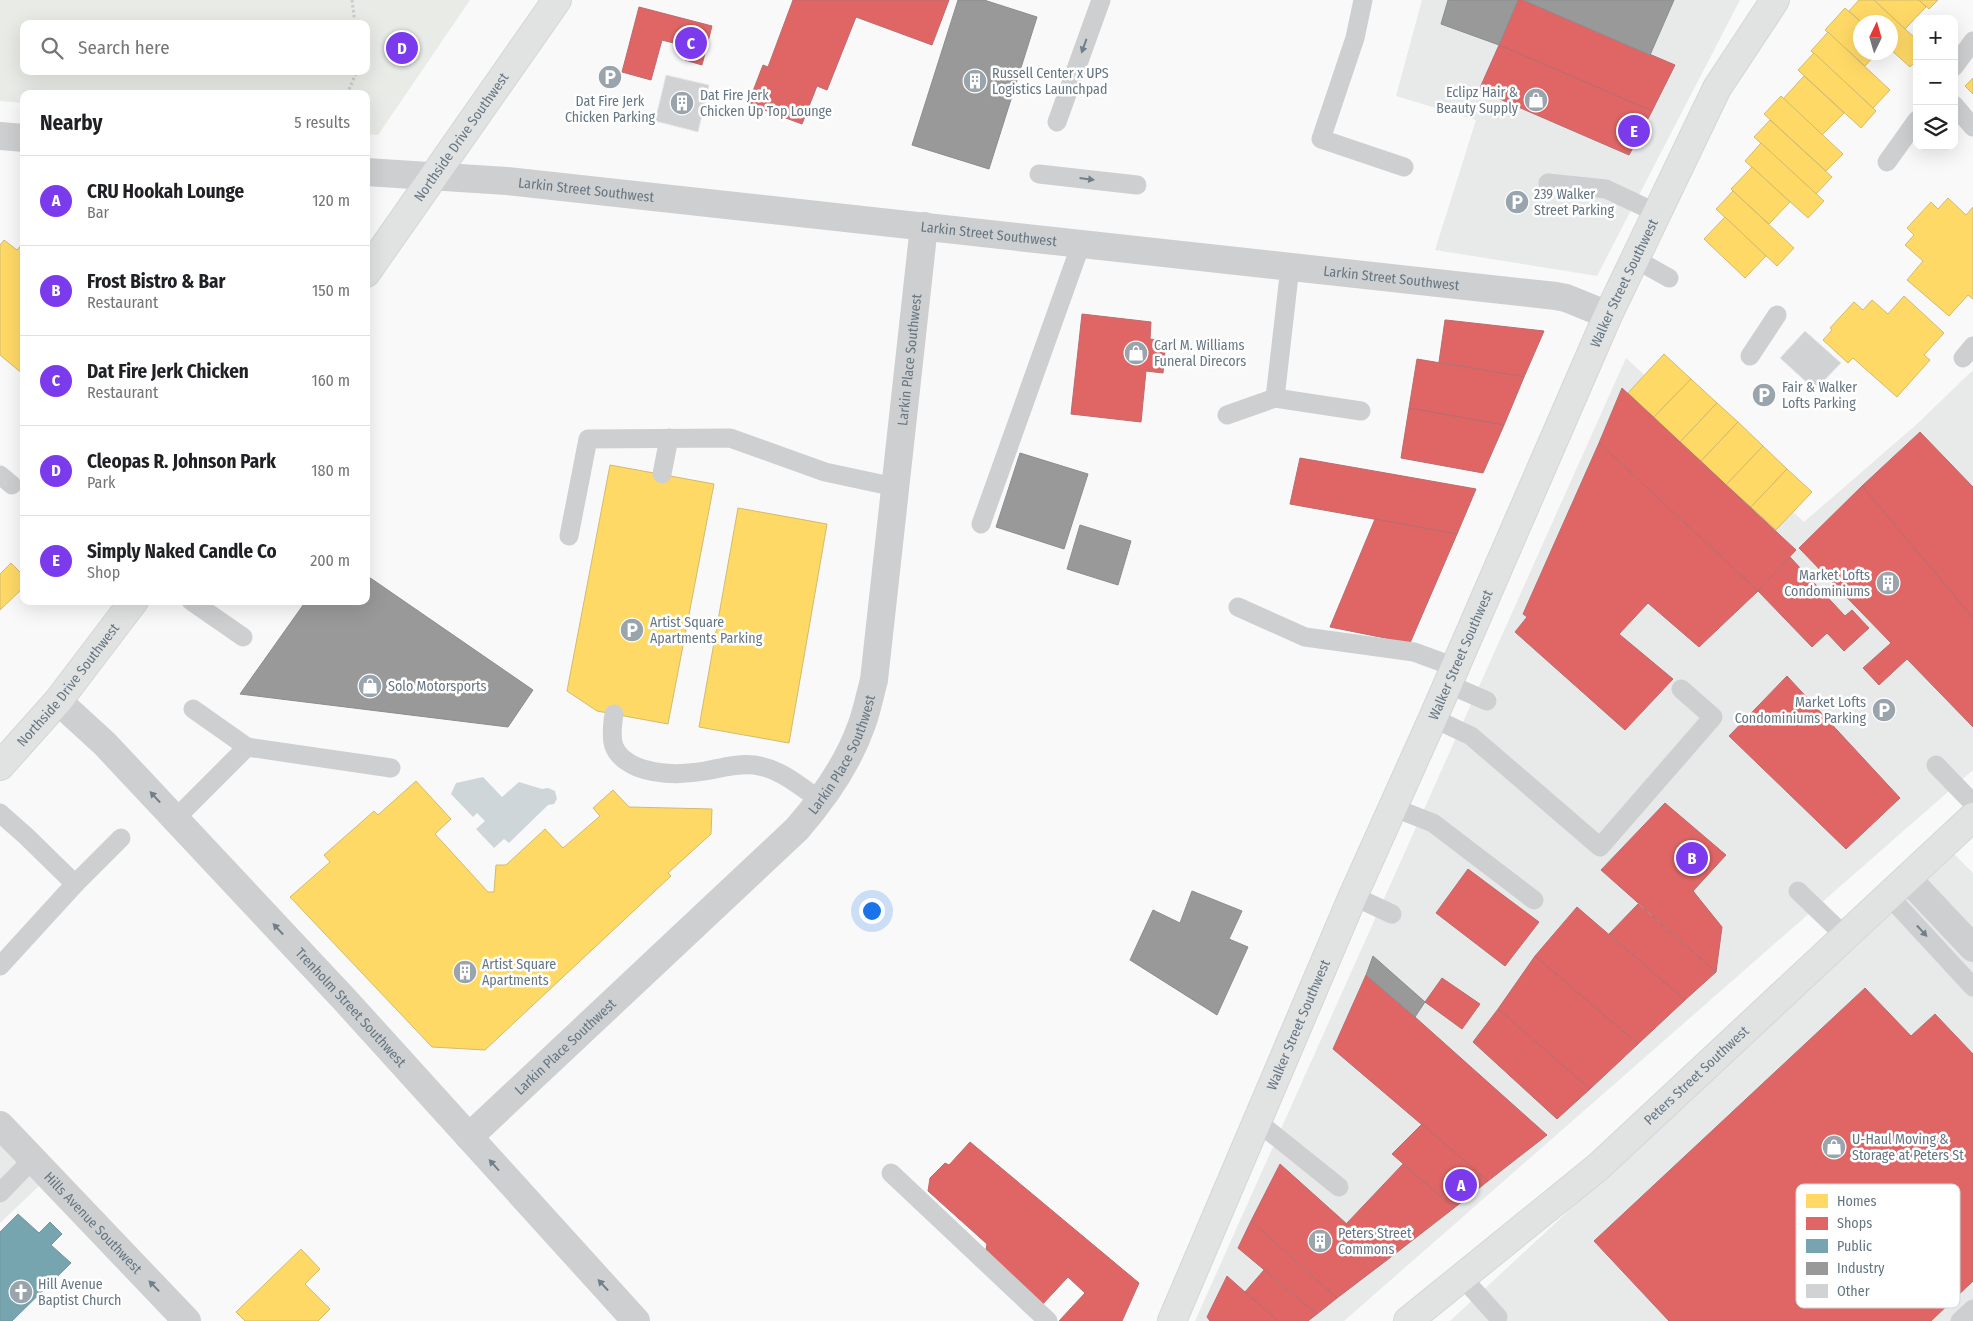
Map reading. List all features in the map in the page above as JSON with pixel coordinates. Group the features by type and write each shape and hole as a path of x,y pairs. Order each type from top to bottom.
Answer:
{"street":[{"name":"Northside Drive Southwest","path":"370,267 557,0"},
{"name":"Walker Street Southwest","path":"1172,1321 1353,896 1433,718 1608,316 1717,88 1775,0"},
{"path":"0,136 20,138"},
{"name":"Larkin Street Southwest","path":"370,172 507,181 1556,296 1566,298 1608,316"},
{"name":"Larkin Place Southwest","path":"469,1137 797,829 821,801 844,763 862,725 874,680 924,226"},
{"name":"Northside Drive Southwest","path":"0,766 58,701 131,605"},
{"name":"Trenholm Street Southwest","path":"58,701 104,744 344,1000 636,1321"},
{"name":"Peters Street Southwest","path":"1408,1321 1598,1167 1973,817"},
{"path":"1898,887 1973,948"},
{"name":"Hills Avenue Southwest","path":"0,1125 187,1321"}],"lane":[{"path":"1057,122 1101,0"},
{"path":"1363,0 1355,38 1321,139 1404,167"},
{"path":"1958,62 1973,41"},
{"path":"1958,110 1973,127"},
{"path":"1887,162 1913,126"},
{"path":"1039,174 1137,185"},
{"path":"1548,183 1606,189 1657,213"},
{"path":"980,524 1081,244"},
{"path":"1635,259 1669,278"},
{"path":"1275,398 1290,267"},
{"path":"1750,356 1777,315"},
{"path":"1226,415 1275,398 1361,411"},
{"path":"662,474 669,438"},
{"path":"569,536 588,439 730,438 825,472 895,487"},
{"path":"197,605 242,637"},
{"path":"1238,607 1305,637 1414,652 1451,675 1487,701"},
{"path":"1433,718 1472,736 1600,847 1713,717 1681,689"},
{"path":"192,709 247,747 391,768"},
{"path":"614,714 612,747 626,762 648,771 674,774 728,766 755,765 780,772 821,801"},
{"path":"175,819 247,747"},
{"path":"1936,765 1973,804"},
{"path":"1392,807 1433,823 1534,900"},
{"path":"0,813 74,884"},
{"path":"0,966 74,884 121,838"},
{"path":"1898,887 1973,987"},
{"path":"1798,892 1846,936"},
{"path":"1353,896 1392,914"},
{"path":"1258,1122 1339,1187"},
{"path":"0,1193 33,1159"},
{"path":"891,1173 1048,1321"},
{"path":"1462,1277 1498,1317"},
{"path":"1960,1321 1973,1309"}],"path":[{"path":"352,0 354,20"},
{"path":"348,90 355,75"}],"shaded area":[{"path":"0,0 470,0 378,135 370,134 370,90 20,90 20,103 0,101"},
{"path":"1422,0 1740,0 1597,276 1435,250 1476,120 1396,96"},
{"path":"1626,358 1804,522 1917,424 1973,370 1973,770 1344,1321 1195,1321"},
{"path":"483,777 502,797 519,782 555,791 557,799 554,804 548,805 509,843 504,839 494,848 476,829 485,821 477,813 473,817 451,794 456,783"},
{"name":"U-Haul Moving & Storage at Peters St","path":"1953,853 1973,873 1973,1301 1952,1321 1450,1321"},
{"path":"0,1145 39,1186 0,1223"}],"building: Homes":[{"path":"1859,0 1874,0 1890,15 1853,15 1849,11"},
{"path":"1874,0 1919,0 1926,7 1918,15 1913,15 1913,21 1905,29 1898,22 1898,15 1890,15"},
{"path":"1919,0 1938,0 1929,9"},
{"path":"1845,8 1853,15 1853,55 1825,30"},
{"path":"1898,22 1913,36 1913,64 1910,67 1898,56"},
{"path":"1828,32 1853,55 1853,60 1858,60 1890,90 1873,108 1811,51"},
{"path":"1814,53 1876,111 1861,128 1798,70"},
{"path":"1858,60 1871,60 1865,66"},
{"path":"1804,76 1844,113 1822,135 1783,99"},
{"path":"1973,78 1973,94 1965,86"},
{"path":"1781,96 1843,154 1826,171 1764,114"},
{"path":"1770,120 1832,177 1816,194 1754,137"},
{"path":"1761,143 1824,201 1808,218 1745,161"},
{"path":"1752,167 1790,202 1769,224 1731,189"},
{"path":"1733,191 1794,248 1777,266 1716,209"},
{"path":"1948,198 1966,215 1973,207 1973,299 1968,295 1949,316 1907,280 1923,261 1905,245 1914,235 1907,228 1931,202 1938,209"},
{"path":"1725,217 1766,256 1745,278 1704,239"},
{"path":"4,240 17,250 20,247 20,372 0,355 0,245"},
{"path":"1904,296 1944,333 1924,355 1930,360 1897,397 1853,358 1848,363 1823,340 1832,330 1830,328 1854,302 1863,310 1872,300 1888,314"},
{"path":"1664,354 1691,379 1654,417 1628,393"},
{"path":"1691,379 1717,403 1680,442 1654,417"},
{"path":"1717,403 1738,422 1701,461 1680,442"},
{"path":"1738,422 1763,446 1726,485 1701,461"},
{"path":"1763,446 1787,469 1751,507 1726,485"},
{"name":"Artist Square Apartments Parking","path":"610,465 714,484 668,724 597,711 567,691"},
{"path":"1787,469 1812,492 1776,530 1751,507"},
{"path":"738,508 827,524 789,743 699,727"},
{"path":"11,563 20,572 20,591 0,610 0,574"},
{"name":"Artist Square Apartments","path":"416,781 451,819 435,834 488,892 494,892 496,865 506,865 545,829 563,848 600,816 593,808 613,790 629,807 712,809 711,834 668,873 671,876 485,1050 432,1047 290,897 330,862 324,855 374,811 378,815"},
{"path":"301,1249 320,1269 305,1284 330,1309 318,1321 245,1321 236,1312"}],"building: Shops":[{"path":"793,0 949,0 932,45 856,17 827,90 817,86 802,124 748,104 763,65 768,67"},
{"path":"1518,0 1523,0 1675,65 1652,111 1499,45"},
{"path":"639,7 712,26 702,65 685,60 689,47 662,40 651,80 622,72"},
{"path":"1499,45 1652,111 1629,155 1479,90"},
{"path":"1082,314 1151,322 1150,339 1166,341 1163,373 1146,371 1141,422 1071,414"},
{"path":"1445,320 1544,331 1524,377 1439,362"},
{"path":"1417,359 1524,377 1504,425 1409,408"},
{"path":"1622,388 1796,550 1758,591 1599,443"},
{"path":"1409,408 1504,425 1483,473 1401,458"},
{"path":"1920,432 1973,487 1973,618 1862,486"},
{"path":"1599,443 1758,591 1699,647 1648,603 1619,634 1673,679 1625,730 1515,632 1527,617 1523,614"},
{"path":"1300,458 1476,489 1457,534 1290,504"},
{"name":"Market Lofts Condominiums","path":"1862,486 1973,618 1973,727 1907,659 1879,685 1863,668 1891,643 1799,548"},
{"path":"1375,519 1457,534 1410,643 1330,627"},
{"name":"Market Lofts Condominiums","path":"1790,557 1845,616 1852,610 1869,628 1844,651 1827,633 1812,647 1758,591"},
{"path":"1787,676 1900,798 1846,849 1729,736"},
{"path":"1665,803 1726,855 1693,891 1722,927 1716,972 1601,870"},
{"path":"1468,869 1539,922 1505,966 1436,913"},
{"path":"1638,904 1716,972 1685,1000 1609,934"},
{"path":"1577,907 1685,1000 1638,1044 1535,956"},
{"path":"1535,956 1638,1044 1590,1089 1498,1009"},
{"path":"1366,975 1547,1135 1488,1181 1333,1049"},
{"path":"1442,978 1480,1004 1462,1029 1425,1002"},
{"name":"U-Haul Moving & Storage at Peters St","path":"1865,988 1911,1036 1935,1014 1973,1054 1973,1281 1960,1293 1960,1184 1796,1184 1796,1308 1945,1308 1931,1321 1669,1321 1594,1241"},
{"path":"1498,1009 1590,1089 1557,1119 1473,1042"},
{"path":"1422,1124 1488,1181 1454,1208 1392,1154"},
{"path":"970,1142 1139,1283 1122,1321 1059,1321 1085,1293 1068,1277 1041,1306 985,1255 987,1244 928,1191 930,1178 945,1163 949,1165"},
{"name":"Peters Street Commons","path":"1280,1164 1387,1260 1337,1298 1251,1221"},
{"name":"Peters Street Commons","path":"1403,1164 1454,1208 1387,1260 1347,1223"},
{"path":"1251,1221 1337,1298 1317,1314 1238,1248"},
{"path":"1264,1270 1317,1314 1308,1321 1278,1321 1245,1292"},
{"path":"1227,1276 1278,1321 1210,1321 1207,1317"}],"building: Public":[{"name":"Hill Avenue Baptist Church","path":"18,1214 39,1233 50,1222 62,1234 51,1245 71,1263 12,1321 0,1321 0,1232"}],"building: Industry":[{"name":"Russell Center x UPS Logistics Launchpad","path":"958,0 984,0 1037,17 989,169 912,145"},
{"path":"1448,0 1518,0 1499,45 1441,24"},
{"path":"1523,0 1674,0 1650,55"},
{"path":"1020,453 1088,474 1064,549 996,527"},
{"path":"1080,525 1131,541 1118,585 1067,569"},
{"path":"370,578 533,690 508,727 240,694 303,605 370,605"},
{"path":"1192,891 1242,911 1229,939 1248,947 1217,1015 1130,960 1153,910 1180,923"},
{"path":"1373,956 1425,1002 1415,1017 1366,975"}],"building: Other":[{"name":"Dat Fire Jerk Chicken Up Top Lounge","path":"666,75 709,85 698,132 655,121"},
{"path":"1805,331 1841,363 1815,390 1780,358"}],"place":[{"name":"Dat Fire Jerk Chicken","path":"691,43"},
{"name":"Cleopas R. Johnson Park","path":"402,48"},
{"name":"Dat Fire Jerk Chicken Parking","path":"610,77"},
{"name":"Russell Center x UPS Logistics Launchpad","path":"975,81"},
{"name":"Eclipz Hair & Beauty Supply","path":"1536,100"},
{"name":"Dat Fire Jerk Chicken Up Top Lounge","path":"682,103"},
{"name":"Simply Naked Candle Co","path":"1634,131"},
{"name":"239 Walker Street Parking","path":"1517,202"},
{"name":"Carl M. Williams Funeral Direcors","path":"1136,353"},
{"name":"Fair & Walker Lofts Parking","path":"1764,395"},
{"name":"Market Lofts Condominiums","path":"1888,583"},
{"name":"Artist Square Apartments Parking","path":"632,630"},
{"name":"Solo Motorsports","path":"370,686"},
{"name":"Market Lofts Condominiums Parking","path":"1884,710"},
{"name":"Frost Bistro & Bar","path":"1692,858"},
{"name":"Artist Square Apartments","path":"465,972"},
{"name":"U-Haul Moving & Storage at Peters St","path":"1834,1147"},
{"name":"CRU Hookah Lounge","path":"1461,1185"},
{"name":"Peters Street Commons","path":"1320,1241"},
{"name":"Hill Avenue Baptist Church","path":"21,1292"}]}
